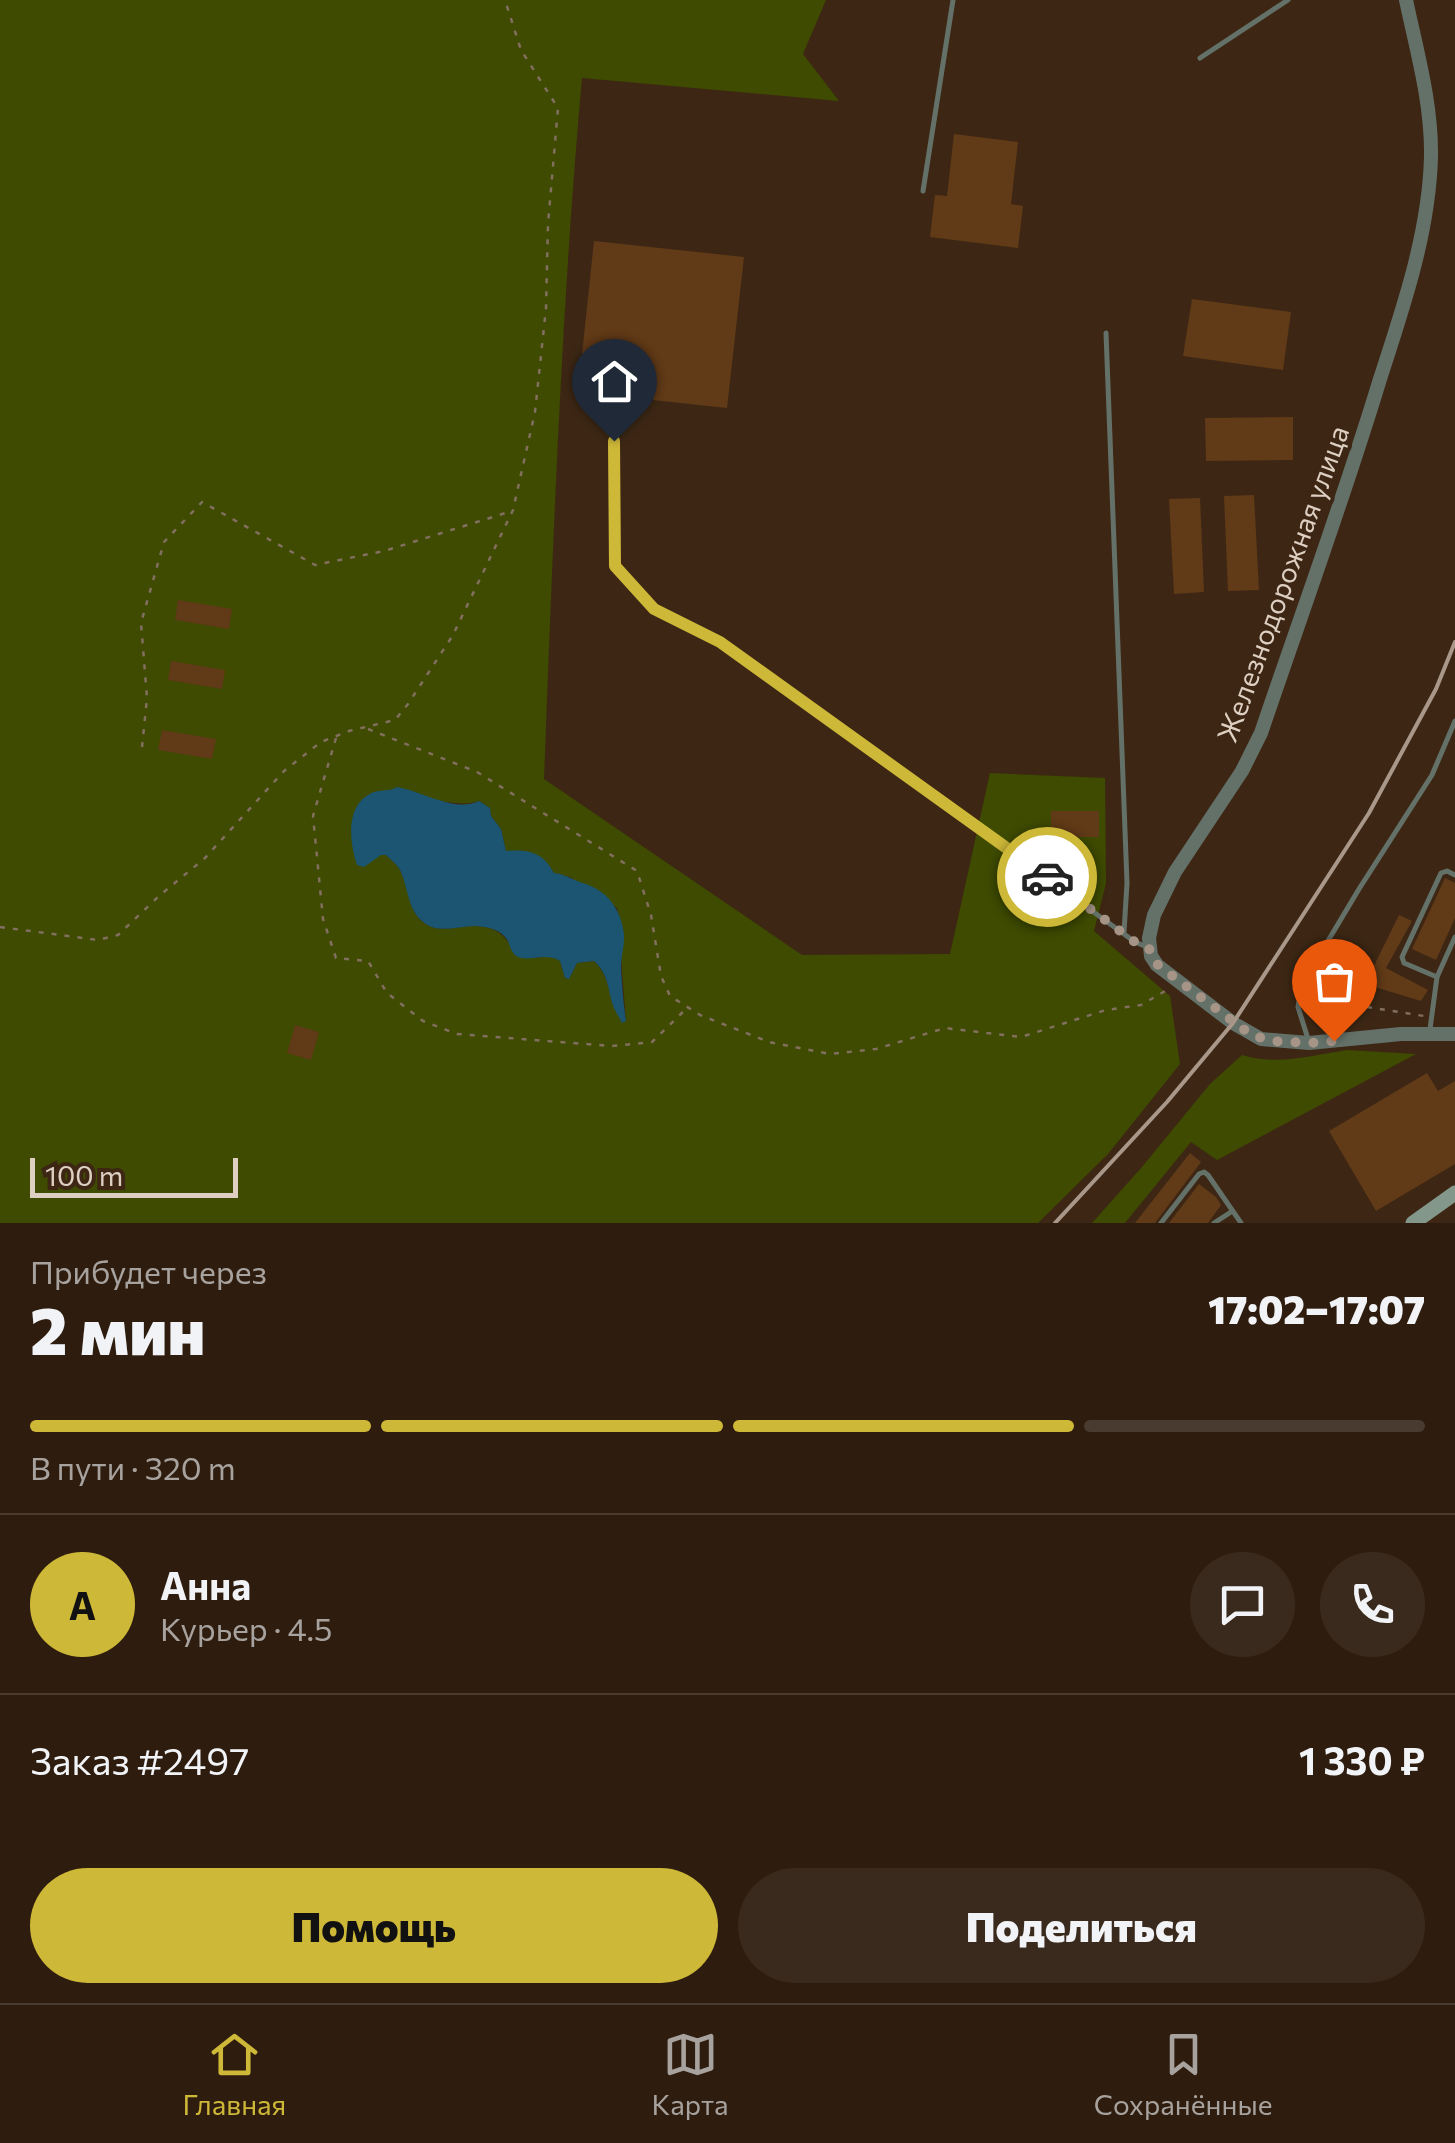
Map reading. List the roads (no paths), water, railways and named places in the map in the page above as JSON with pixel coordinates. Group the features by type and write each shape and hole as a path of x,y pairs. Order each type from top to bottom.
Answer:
{"main road":[{"path":"1412,1223 1455,1192"}],"street":[{"name":"Железнодорожная улица","path":"1149,948 1154,916 1175,872 1242,772 1261,732 1367,424 1412,272 1430,158 1429,116 1406,0"},
{"path":"1149,948 1158,965 1250,1034 1270,1041 1310,1043 1434,1025 1455,1034"}],"lane":[{"path":"923,191 953,0"},
{"path":"1200,58 1288,0"},
{"path":"1106,332 1127,883 1124,932"},
{"path":"614,441 615,566 654,609 720,642 1135,942 1149,948"},
{"path":"1310,1043 1298,1007 1302,986 1432,775 1455,722"},
{"path":"1437,977 1404,962 1402,957 1440,872 1455,875"},
{"path":"1434,1025 1437,977 1455,936"},
{"path":"1161,1223 1198,1174 1204,1172 1241,1223"},
{"path":"1214,1223 1232,1212"}],"water":[{"path":"397,787 449,803 479,801 490,808 506,851 534,853 554,873 592,886 606,896 620,916 624,934 621,966 626,1021 622,1023 616,1012 606,978 594,961 577,963 569,979 565,978 560,961 520,957 494,929 441,929 428,925 414,911 401,872 386,855 364,867 357,865 351,834 358,805 374,792"}],"railway":[{"path":"1055,1223 1167,1102 1233,1023 1369,813 1436,689 1455,642"}]}
